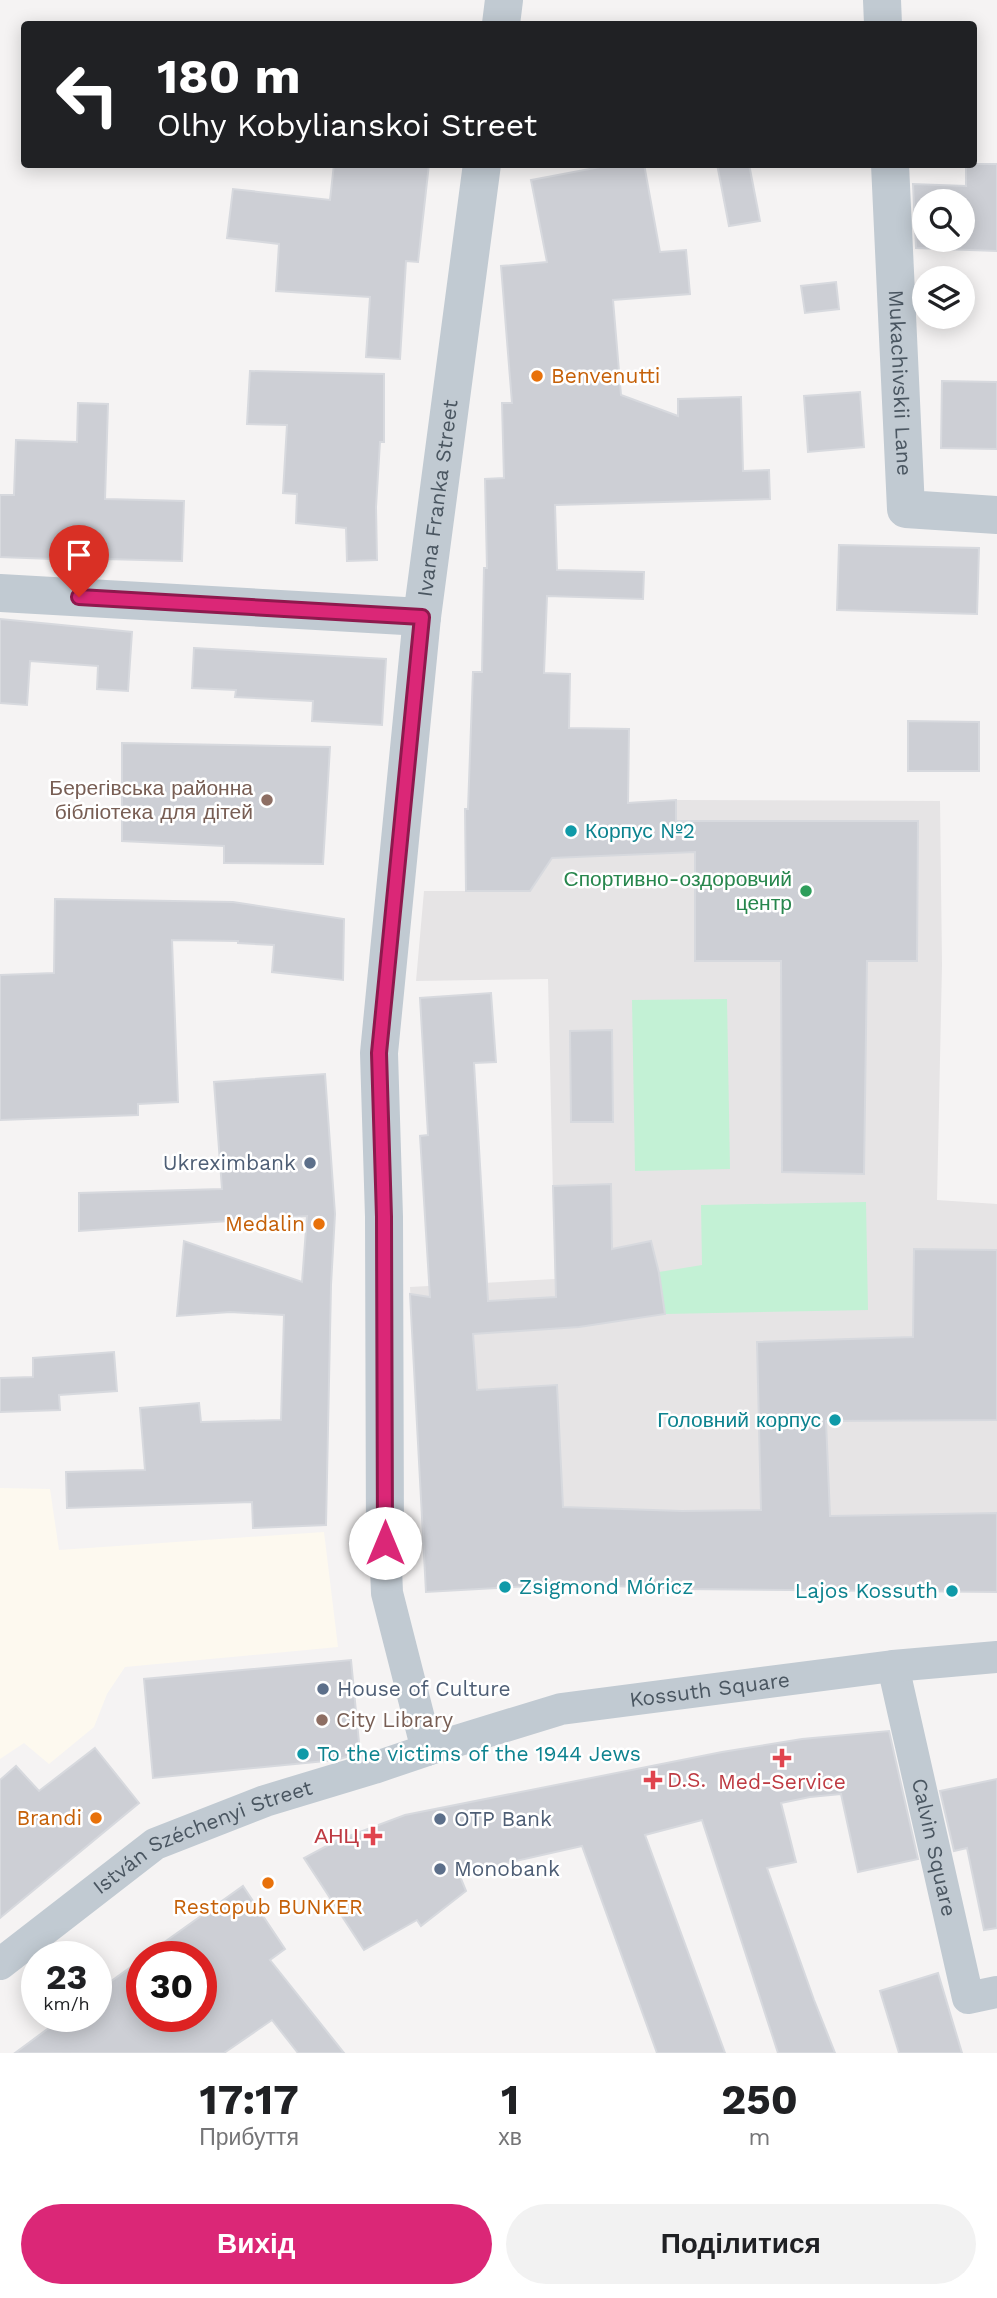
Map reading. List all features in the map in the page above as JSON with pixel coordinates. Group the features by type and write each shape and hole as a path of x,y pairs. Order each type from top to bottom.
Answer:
{"street":[{"path":"501,21 504,0"},
{"path":"882,0 883,21"},
{"name":"Ivana Franka Street","path":"427,1750 387,1593 384,1217 379,1053 422,617 481,168"},
{"name":"Mukachivskii Lane","path":"890,168 906,509 997,515"},
{"path":"0,593 422,617"},
{"name":"Kossuth Square","path":"427,1750 561,1709 893,1665 997,1657"},
{"name":"Calvin Square","path":"893,1665 968,1998 997,1992"},
{"name":"István Széchenyi Street","path":"0,1964 155,1844 265,1801 427,1750"}],"shaded area":[{"path":"676,800 940,801 942,965 937,1200 997,1204 997,1592 567,1584 426,1592 410,1287 555,1279 548,979 416,981 424,891 466,891 465,809"},
{"path":"0,1488 50,1489 59,1550 324,1532 338,1647 125,1667 107,1694 94,1727 49,1764 24,1743 0,1759"}],"green space":[{"path":"727,999 730,1169 635,1171 632,1000"},
{"path":"866,1202 868,1310 665,1314 659,1272 702,1265 701,1205"}],"building":[{"path":"977,164 997,164 997,251 975,250 975,189 913,189 913,184 966,186 966,168 977,168"},
{"path":"334,168 429,168 418,262 406,261 400,359 366,357 370,297 276,291 279,244 227,238 233,189 330,200"},
{"path":"595,168 645,168 660,252 686,250 690,294 613,300 621,395 678,416 678,399 741,397 743,471 769,470 770,499 555,505 557,570 644,572 643,599 547,596 544,673 570,674 569,728 629,729 628,803 676,800 676,821 918,821 917,961 867,961 864,1174 782,1172 781,961 695,961 695,852 552,858 530,891 466,891 465,809 468,809 473,672 482,672 484,568 487,568 485,479 504,478 502,403 512,403 501,266 547,262 531,180"},
{"path":"718,168 750,168 760,221 729,226"},
{"path":"836,282 839,309 805,313 801,286"},
{"path":"250,371 384,374 384,442 380,442 376,507 377,560 347,561 346,528 296,523 297,494 283,493 287,425 247,424"},
{"path":"942,381 997,382 997,449 941,448"},
{"path":"860,392 864,447 808,452 804,396"},
{"path":"78,403 108,404 105,499 184,501 182,561 0,557 0,495 14,495 16,440 77,442"},
{"path":"839,545 979,548 977,614 837,610"},
{"path":"0,619 132,632 128,691 97,689 98,666 30,661 27,705 0,703"},
{"path":"194,648 386,659 382,725 312,721 313,701 235,697 236,690 192,688"},
{"path":"908,721 979,722 979,771 908,771"},
{"path":"122,743 330,747 323,864 224,863 224,846 122,841"},
{"path":"55,899 233,902 344,919 343,980 272,972 274,945 238,941 172,940 178,1102 138,1104 138,1115 0,1120 0,975 54,973"},
{"path":"491,993 496,1062 474,1063 488,1301 556,1297 553,1186 611,1184 612,1249 651,1241 665,1314 579,1327 473,1334 477,1390 557,1385 563,1507 682,1511 761,1510 757,1342 913,1337 914,1249 997,1250 997,1420 826,1421 830,1516 997,1513 997,1592 682,1589 567,1584 426,1592 410,1294 430,1297 420,1136 428,1135 420,998"},
{"path":"612,1030 613,1122 571,1122 570,1031"},
{"path":"325,1074 335,1214 326,1525 253,1528 252,1502 67,1508 66,1472 145,1470 140,1408 199,1403 201,1422 281,1420 284,1315 230,1312 177,1316 184,1241 302,1282 307,1216 79,1231 79,1193 222,1189 214,1082"},
{"path":"114,1352 117,1391 59,1395 60,1410 0,1412 0,1378 33,1377 33,1358"},
{"path":"351,1660 360,1753 336,1760 153,1778 144,1679"},
{"path":"889,1731 918,1859 858,1872 841,1794 781,1803 796,1862 767,1868 835,2053 778,2053 702,1820 645,1835 725,2053 657,2053 582,1846 459,1874 466,1891 421,1926 417,1920 364,1950 304,1858 336,1841 405,1815 722,1752 802,1739"},
{"path":"95,1748 139,1803 0,1918 0,1780 16,1766 39,1791"},
{"path":"997,1779 997,1928 984,1930 967,1848 954,1851 940,1791"},
{"path":"243,1886 285,1949 270,1960 344,2053 298,2053 272,2020 224,2053 15,2053 43,2032 112,2032 112,1981 126,1970 126,2032 217,2032 217,1941 166,1941"},
{"path":"938,1973 962,2053 899,2053 880,1991"}],"place":[{"name":"Benvenutti","path":"537,376"},
{"name":"Берегівська районна бібліотека для дітей","path":"267,800"},
{"name":"Корпус №2","path":"571,831"},
{"name":"Спортивно-оздоровчий центр","path":"806,891"},
{"name":"Ukreximbank","path":"310,1163"},
{"name":"Medalin","path":"319,1224"},
{"name":"Головний корпус","path":"835,1420"},
{"name":"Zsigmond Móricz","path":"505,1587"},
{"name":"Lajos Kossuth","path":"952,1591"},
{"name":"House of Culture","path":"323,1689"},
{"name":"City Library","path":"322,1720"},
{"name":"To the victims of the 1944 Jews","path":"303,1754"},
{"name":"Med-Service","path":"782,1758"},
{"name":"D.S.","path":"653,1780"},
{"name":"Brandi","path":"96,1818"},
{"name":"OTP Bank","path":"440,1819"},
{"name":"АНЦ","path":"373,1836"},
{"name":"Monobank","path":"440,1869"},
{"name":"Restopub BUNKER","path":"268,1883"}],"route":[{"path":"79,597 422,617 379,1053 384,1217 385,1543"}]}
